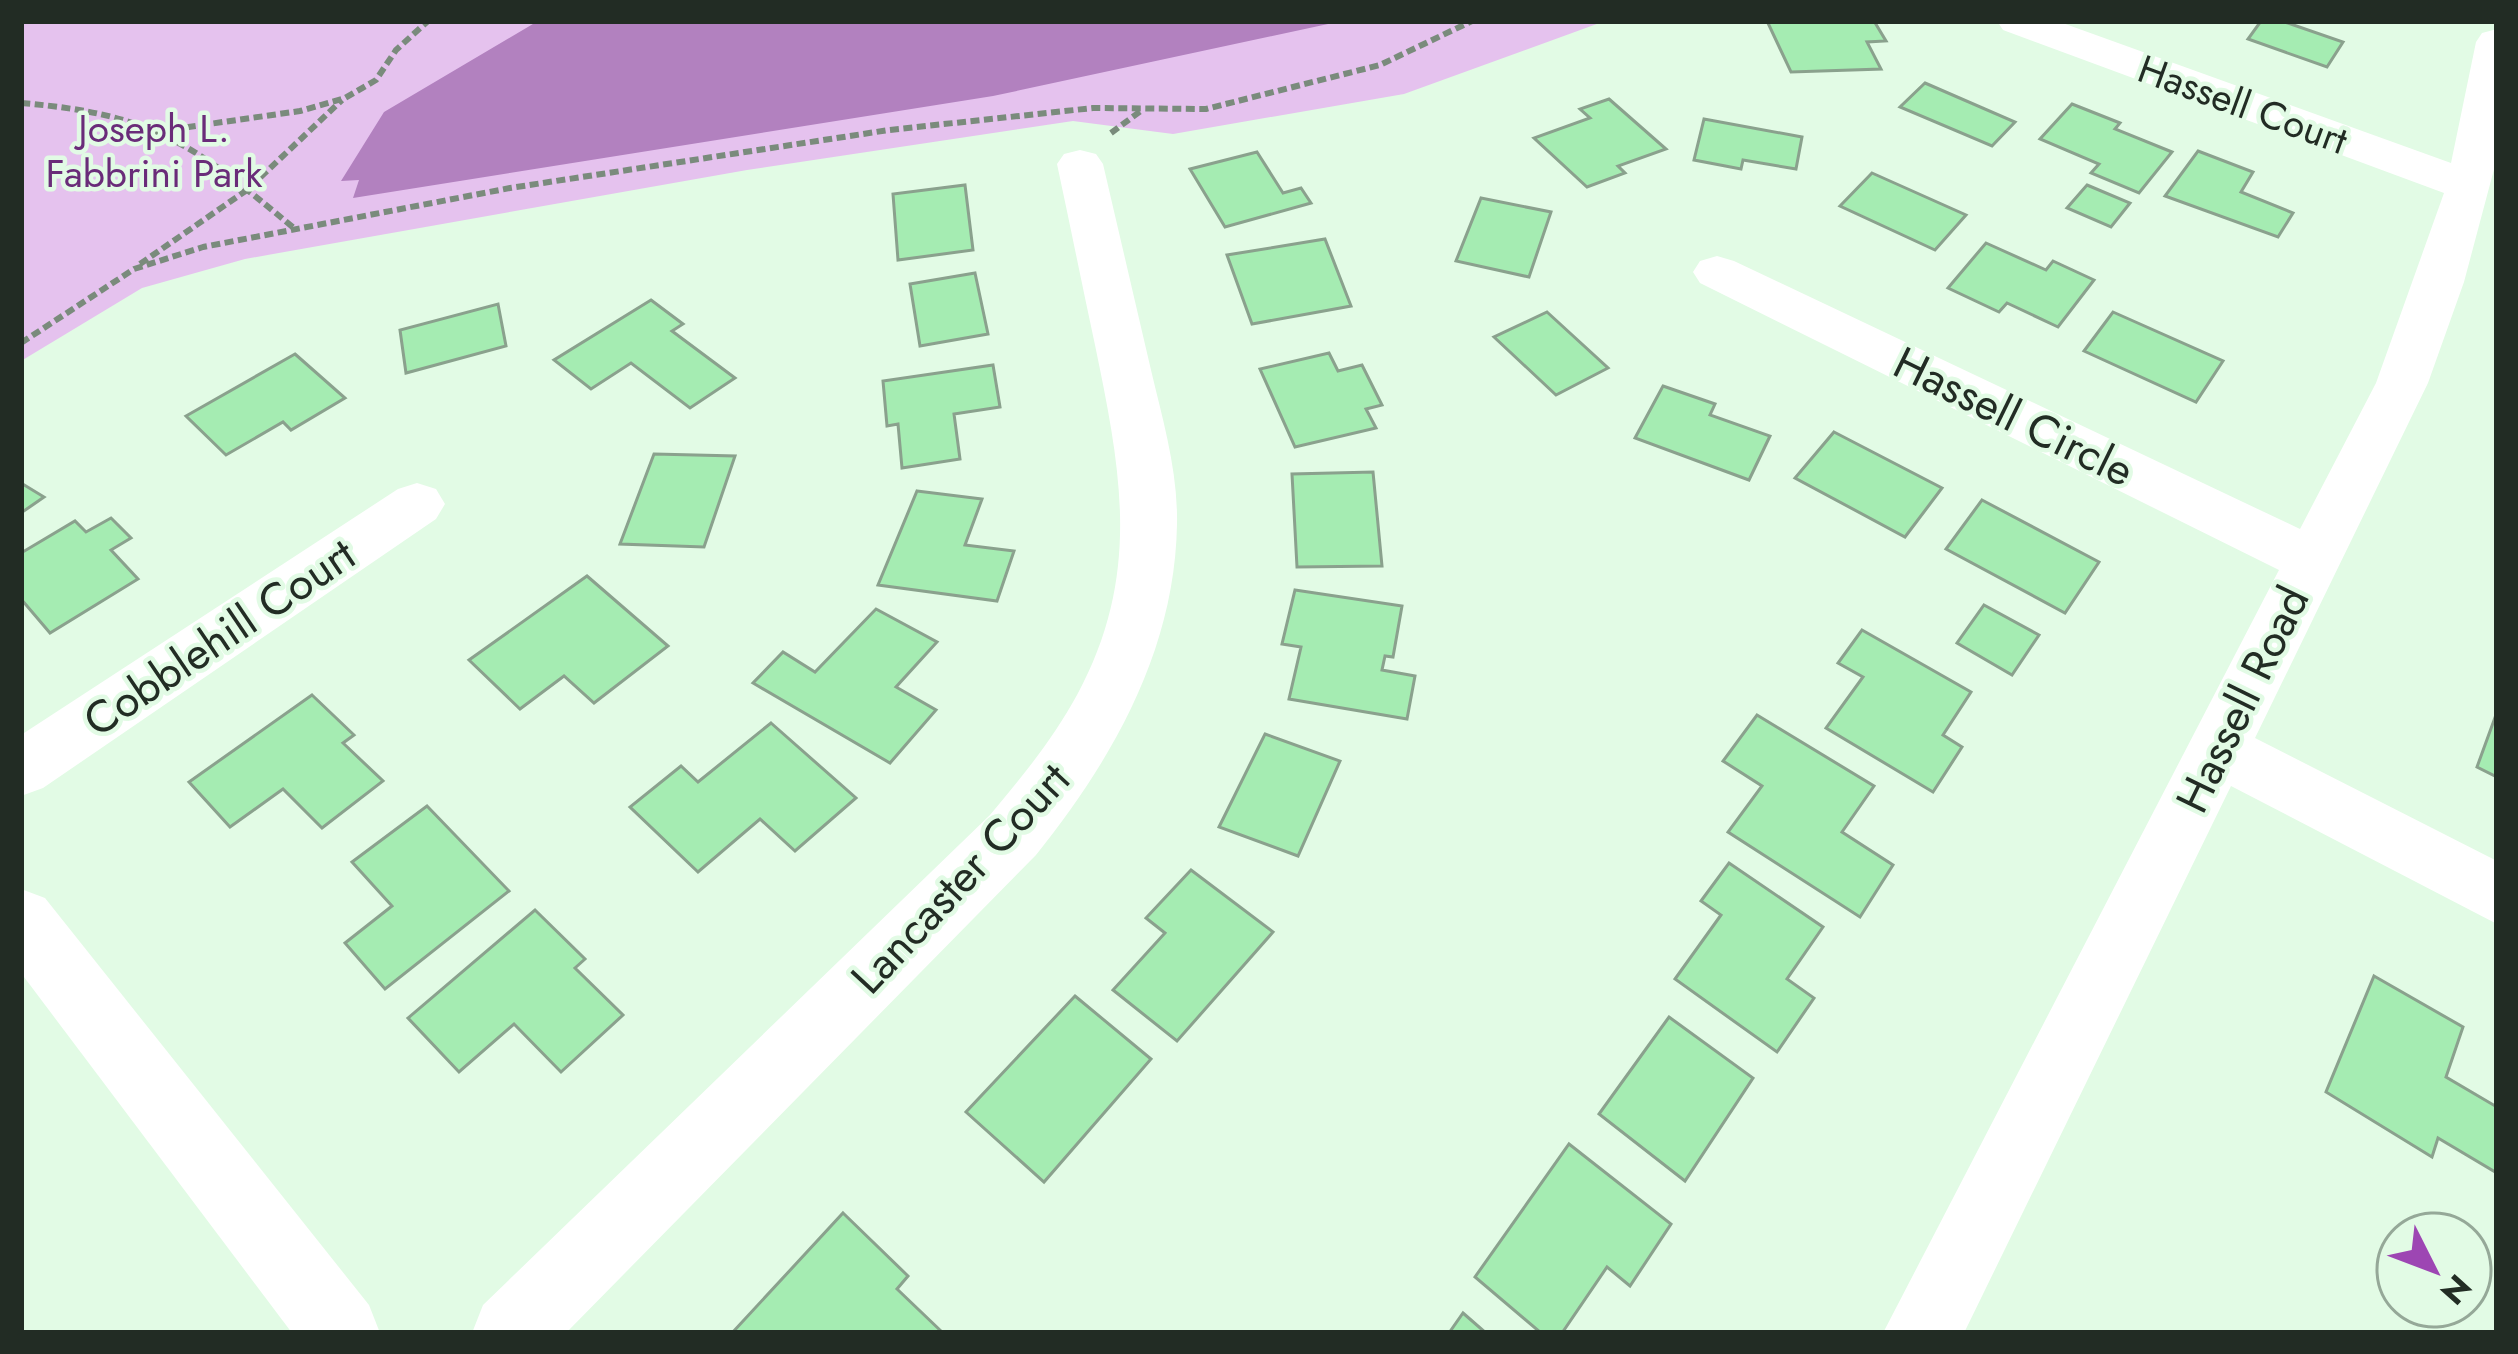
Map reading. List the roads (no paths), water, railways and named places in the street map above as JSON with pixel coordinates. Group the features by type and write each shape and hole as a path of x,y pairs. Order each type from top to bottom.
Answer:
{"street":[{"name":"Hassell Court","path":"2018,21 2469,186"},
{"name":"Hassell Road","path":"1922,1333 2402,382 2440,282 2469,186 2497,42"},
{"name":"Lancaster Court","path":"511,1333 1012,835 1053,788 1106,705 1144,597 1152,510 1094,149"},
{"name":"Hassell Circle","path":"1717,272 2311,560"},
{"name":"Cobblehill Court","path":"21,770 417,504"},
{"path":"2218,749 2497,894"},
{"path":"21,920 341,1333"}],"park label":[{"name":"Joseph L. Fabbrini Park","path":"154,150"}]}
